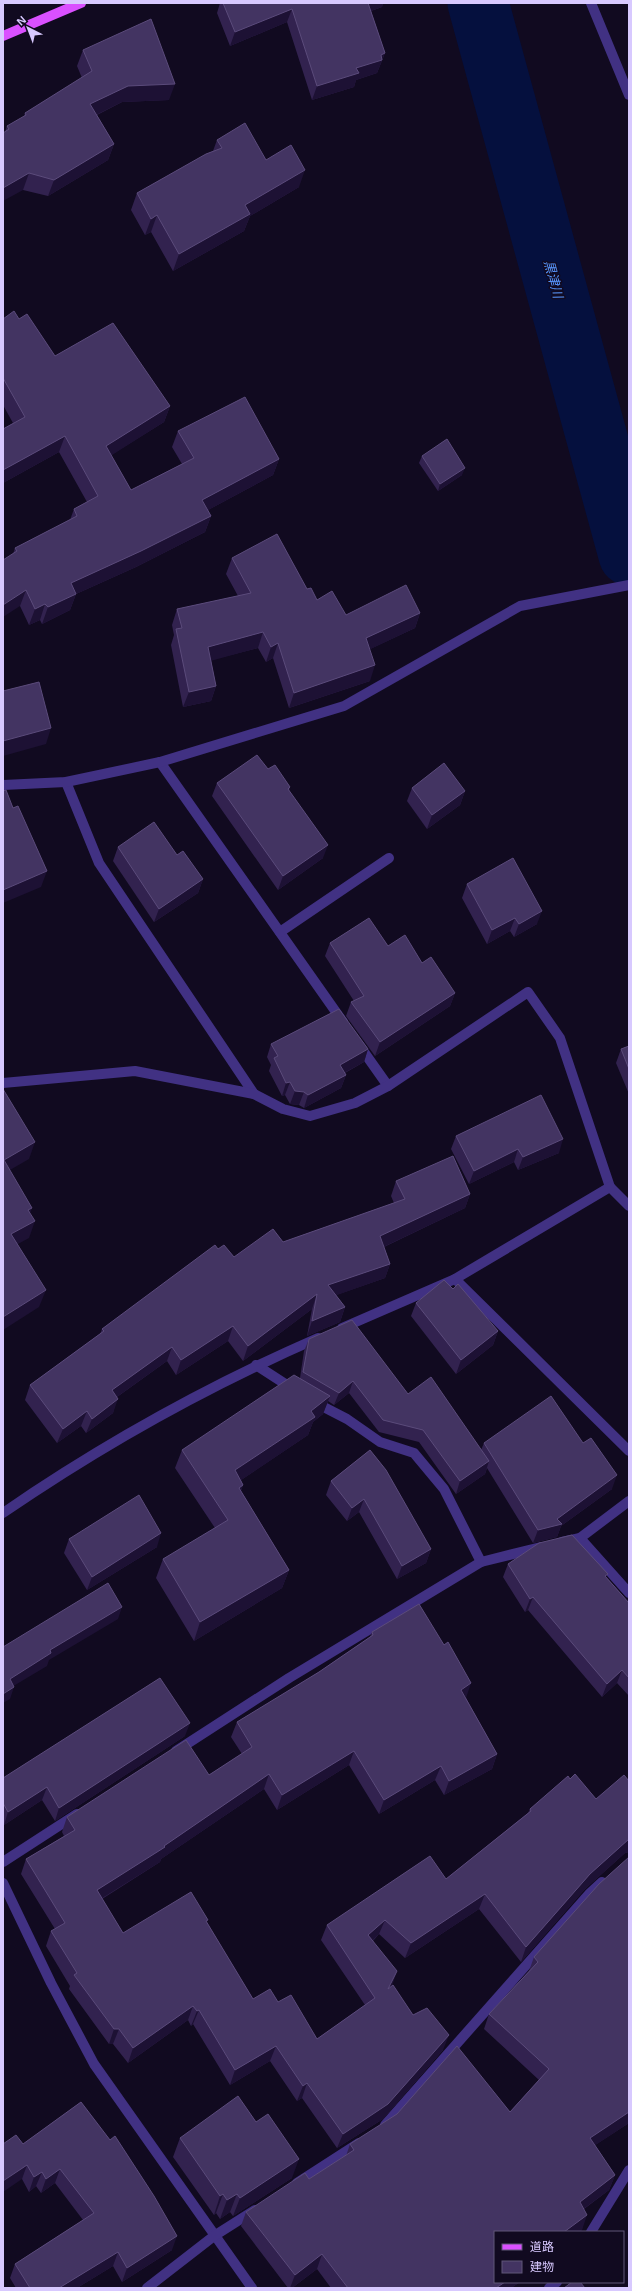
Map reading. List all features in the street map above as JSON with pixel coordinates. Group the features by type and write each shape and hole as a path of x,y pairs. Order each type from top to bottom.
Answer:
{"main road":[{"path":"3,36 81,3"}],"street":[{"path":"591,3 629,95"},
{"path":"3,785 66,782 160,762 344,706 520,606 629,585"},
{"path":"160,762 388,1086"},
{"path":"66,782 99,863 254,1094"},
{"path":"280,932 389,858"},
{"path":"3,1083 135,1071 254,1094 283,1109 310,1116 355,1103 388,1086 528,992 560,1038 610,1187 629,1206"},
{"path":"3,1513 135,1430 256,1365 455,1279 610,1187"},
{"path":"455,1279 629,1451"},
{"path":"256,1365 309,1399 347,1419 380,1442 414,1453 444,1488 482,1562"},
{"path":"170,1755 289,1678 482,1562 580,1538 629,1501"},
{"path":"580,1538 629,1593"},
{"path":"3,1862 83,1811"},
{"path":"286,2190 387,2124 589,1894 612,1873"},
{"path":"3,1883 51,1983 94,2064 252,2288"},
{"path":"592,2231 629,2170"},
{"path":"147,2288 214,2236 266,2203"}],"building":[{"path":"223,3 368,3 385,53 381,55 382,60 356,68 359,73 317,86 292,9 235,32"},
{"path":"151,19 175,84 128,86 90,104 114,144 54,180 29,173 3,188 3,133 9,129 7,126 92,71 83,50"},
{"path":"245,123 266,160 291,145 305,170 245,205 250,214 179,254 157,215 151,219 137,193 206,154 222,148 217,140"},
{"path":"14,311 19,319 27,314 55,356 113,323 170,406 106,446 131,490 194,458 178,431 245,397 279,459 202,500 211,516 141,551 71,583 76,594 48,607 45,604 35,609 26,590 3,605 3,560 17,551 15,548 77,516 74,509 98,496 65,436 3,470 3,429 25,417 3,378 3,319"},
{"path":"447,439 465,468 440,484 422,456"},
{"path":"277,534 307,589 311,588 317,600 332,591 346,615 406,585 420,613 366,638 375,665 294,693 278,643 271,647 263,632 208,647 216,686 189,692 176,629 182,628 177,609 251,593 232,558"},
{"path":"39,682 51,728 3,741 3,691"},
{"path":"257,755 268,769 275,765 290,787 288,789 328,845 283,876 217,783"},
{"path":"444,763 465,791 432,815 412,788"},
{"path":"6,790 13,808 18,806 47,871 3,890 3,791"},
{"path":"154,822 177,855 183,851 203,879 159,909 118,847"},
{"path":"513,858 542,911 519,924 515,918 492,930 467,884"},
{"path":"369,918 388,946 405,935 422,963 431,957 455,993 380,1042 351,1002 364,996 330,943"},
{"path":"339,1009 368,1049 340,1065 346,1075 308,1095 304,1092 295,1091 290,1082 286,1083 274,1058 278,1056 271,1044"},
{"path":"629,1046 629,1069 621,1049"},
{"path":"3,1089 35,1142 4,1160 32,1208 28,1210 35,1221 11,1234 46,1290 3,1317"},
{"path":"541,1095 563,1139 523,1157 518,1149 474,1171 456,1136"},
{"path":"453,1156 470,1194 380,1236 390,1264 328,1285 345,1307 312,1321 317,1294 248,1346 233,1326 181,1360 172,1347 112,1390 118,1399 92,1419 87,1411 63,1429 30,1385 104,1331 102,1329 215,1245 218,1249 224,1245 234,1257 273,1229 283,1242 405,1199 396,1181"},
{"path":"444,1280 453,1289 458,1284 498,1331 461,1360 416,1303"},
{"path":"352,1320 408,1394 431,1377 489,1461 460,1481 423,1430 383,1420 353,1381 339,1393 303,1372 309,1339"},
{"path":"294,1375 330,1396 311,1411 315,1417 235,1470 243,1485 239,1488 289,1570 200,1622 163,1559 228,1520 182,1450"},
{"path":"551,1396 583,1443 591,1438 617,1475 557,1519 562,1524 538,1530 484,1443"},
{"path":"370,1450 386,1470 431,1549 402,1566 364,1499 352,1508 331,1481"},
{"path":"139,1495 161,1533 92,1577 69,1539"},
{"path":"572,1535 608,1574 605,1576 629,1603 629,1678 622,1670 607,1684 533,1597 530,1599 508,1564 539,1543"},
{"path":"108,1583 122,1607 50,1650 51,1653 10,1679 14,1687 3,1694 3,1647"},
{"path":"419,1604 444,1645 448,1642 471,1683 461,1690 497,1754 449,1781 441,1766 384,1800 354,1751 282,1795 269,1774 164,1846 165,1847 97,1890 123,1933 191,1892 208,1920 206,1921 253,1999 270,1989 278,2002 291,1995 317,2039 375,1998 327,1925 430,1856 446,1879 531,1811 530,1809 568,1776 570,1779 575,1774 596,1799 624,1775 629,1781 629,1839 590,1874 526,1947 485,1894 411,1943 385,1920 368,1935 397,1971 388,1989 393,1985 413,2015 427,2008 449,2035 388,2104 343,2134 307,2083 303,2086 276,2046 235,2070 199,2010 197,2011 193,2006 133,2048 119,2029 114,2029 74,1975 77,1973 51,1931 65,1923 26,1859 75,1830 67,1817 186,1740 209,1775 252,1747 237,1722 319,1672 373,1635 372,1632"},
{"path":"160,1678 190,1723 59,1808 47,1787 8,1812 3,1803 3,1778"},
{"path":"629,1857 629,2112 590,2138 615,2175 580,2202 587,2215 565,2231 494,2231 494,2283 504,2283 496,2288 348,2288 322,2254 295,2275 246,2212 305,2173 309,2179 354,2150 350,2144 397,2114 457,2046 510,2112 549,2069 489,2014 538,1962 534,1957 599,1884"},
{"path":"238,2096 256,2122 268,2114 299,2159 240,2198 237,2194 227,2200 223,2194 220,2196 180,2138"},
{"path":"81,2102 110,2140 115,2136 154,2196 177,2236 127,2268 118,2252 59,2288 30,2288 15,2264 94,2213 60,2169 46,2179 42,2172 34,2177 27,2165 3,2181 3,2144 16,2135 23,2144"},
{"path":"571,2283 581,2283 585,2288 564,2288"}],"waterway":[{"name":"黒津川","path":"478,3 629,555"}]}
